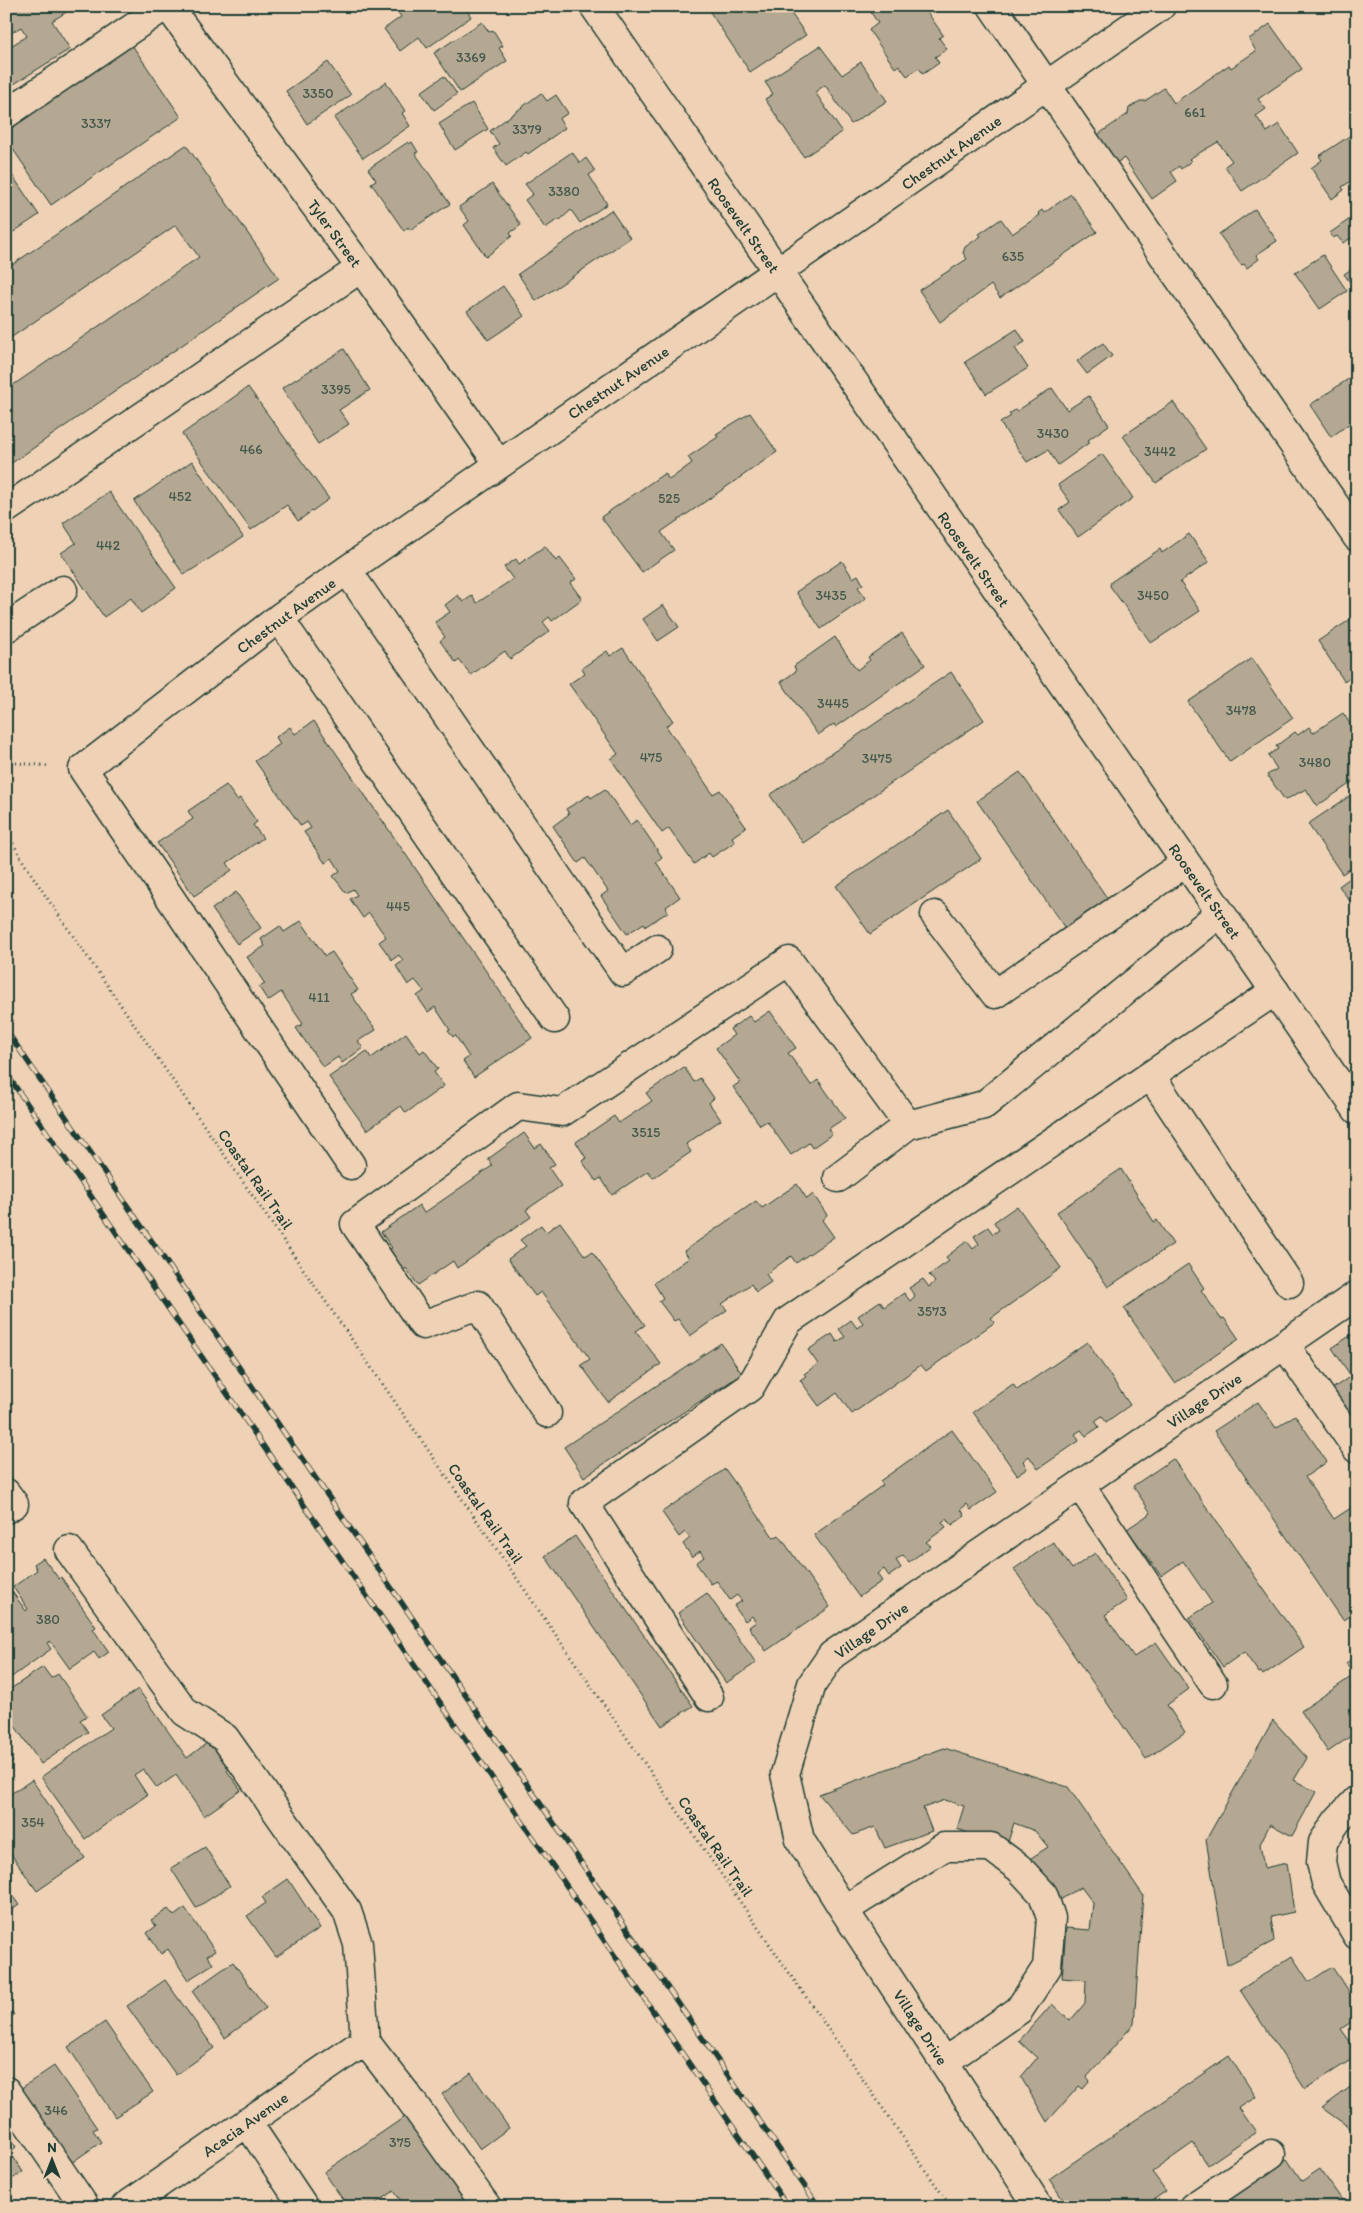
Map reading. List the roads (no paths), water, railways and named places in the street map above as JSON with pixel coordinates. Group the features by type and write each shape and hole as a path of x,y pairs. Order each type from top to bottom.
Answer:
{"street":[{"path":"6,114 166,6"},
{"name":"Tyler Street","path":"166,6 361,268 498,464"},
{"name":"Roosevelt Street","path":"594,6 776,272 1357,1110"},
{"path":"992,6 1357,538"},
{"name":"Chestnut Avenue","path":"351,1165 82,769 279,618 498,464 1161,6"},
{"path":"6,509 361,268"},
{"path":"347,570 623,972 657,949"},
{"path":"6,628 63,590"},
{"path":"279,618 555,1019"},
{"path":"935,915 994,994 1185,863"},
{"path":"838,1178 908,1125 984,1105 1220,913"},
{"path":"547,1413 478,1304 423,1325 355,1224 518,1106 562,1112 789,961 908,1125"},
{"path":"709,1697 584,1503 750,1387 788,1321 1275,991"},
{"path":"1151,1076 1289,1284"},
{"name":"Village Drive","path":"1039,2207 800,1840 785,1774 812,1684 832,1655 1357,1295"},
{"path":"1284,1345 1357,1449"},
{"path":"1080,1485 1213,1684"},
{"path":"6,1493 14,1504 6,1509"},
{"path":"69,1550 185,1712 225,1738 348,1911 358,1944 365,2041 407,2095 487,2207"},
{"path":"1357,1800 1337,1821 1323,1842 1321,1862 1326,1883 1357,1935"},
{"path":"844,1910 944,1847 991,1847 1019,1868 1043,1894 1051,1918 1047,1967 1019,2010 944,2062"},
{"name":"Acacia Avenue","path":"125,2207 365,2041"},
{"path":"6,2091 84,2207"},
{"path":"247,2122 304,2207"},
{"path":"1193,2207 1272,2154"}],"railway":[{"path":"6,1030 819,2207"},
{"path":"6,1073 788,2207"}]}
